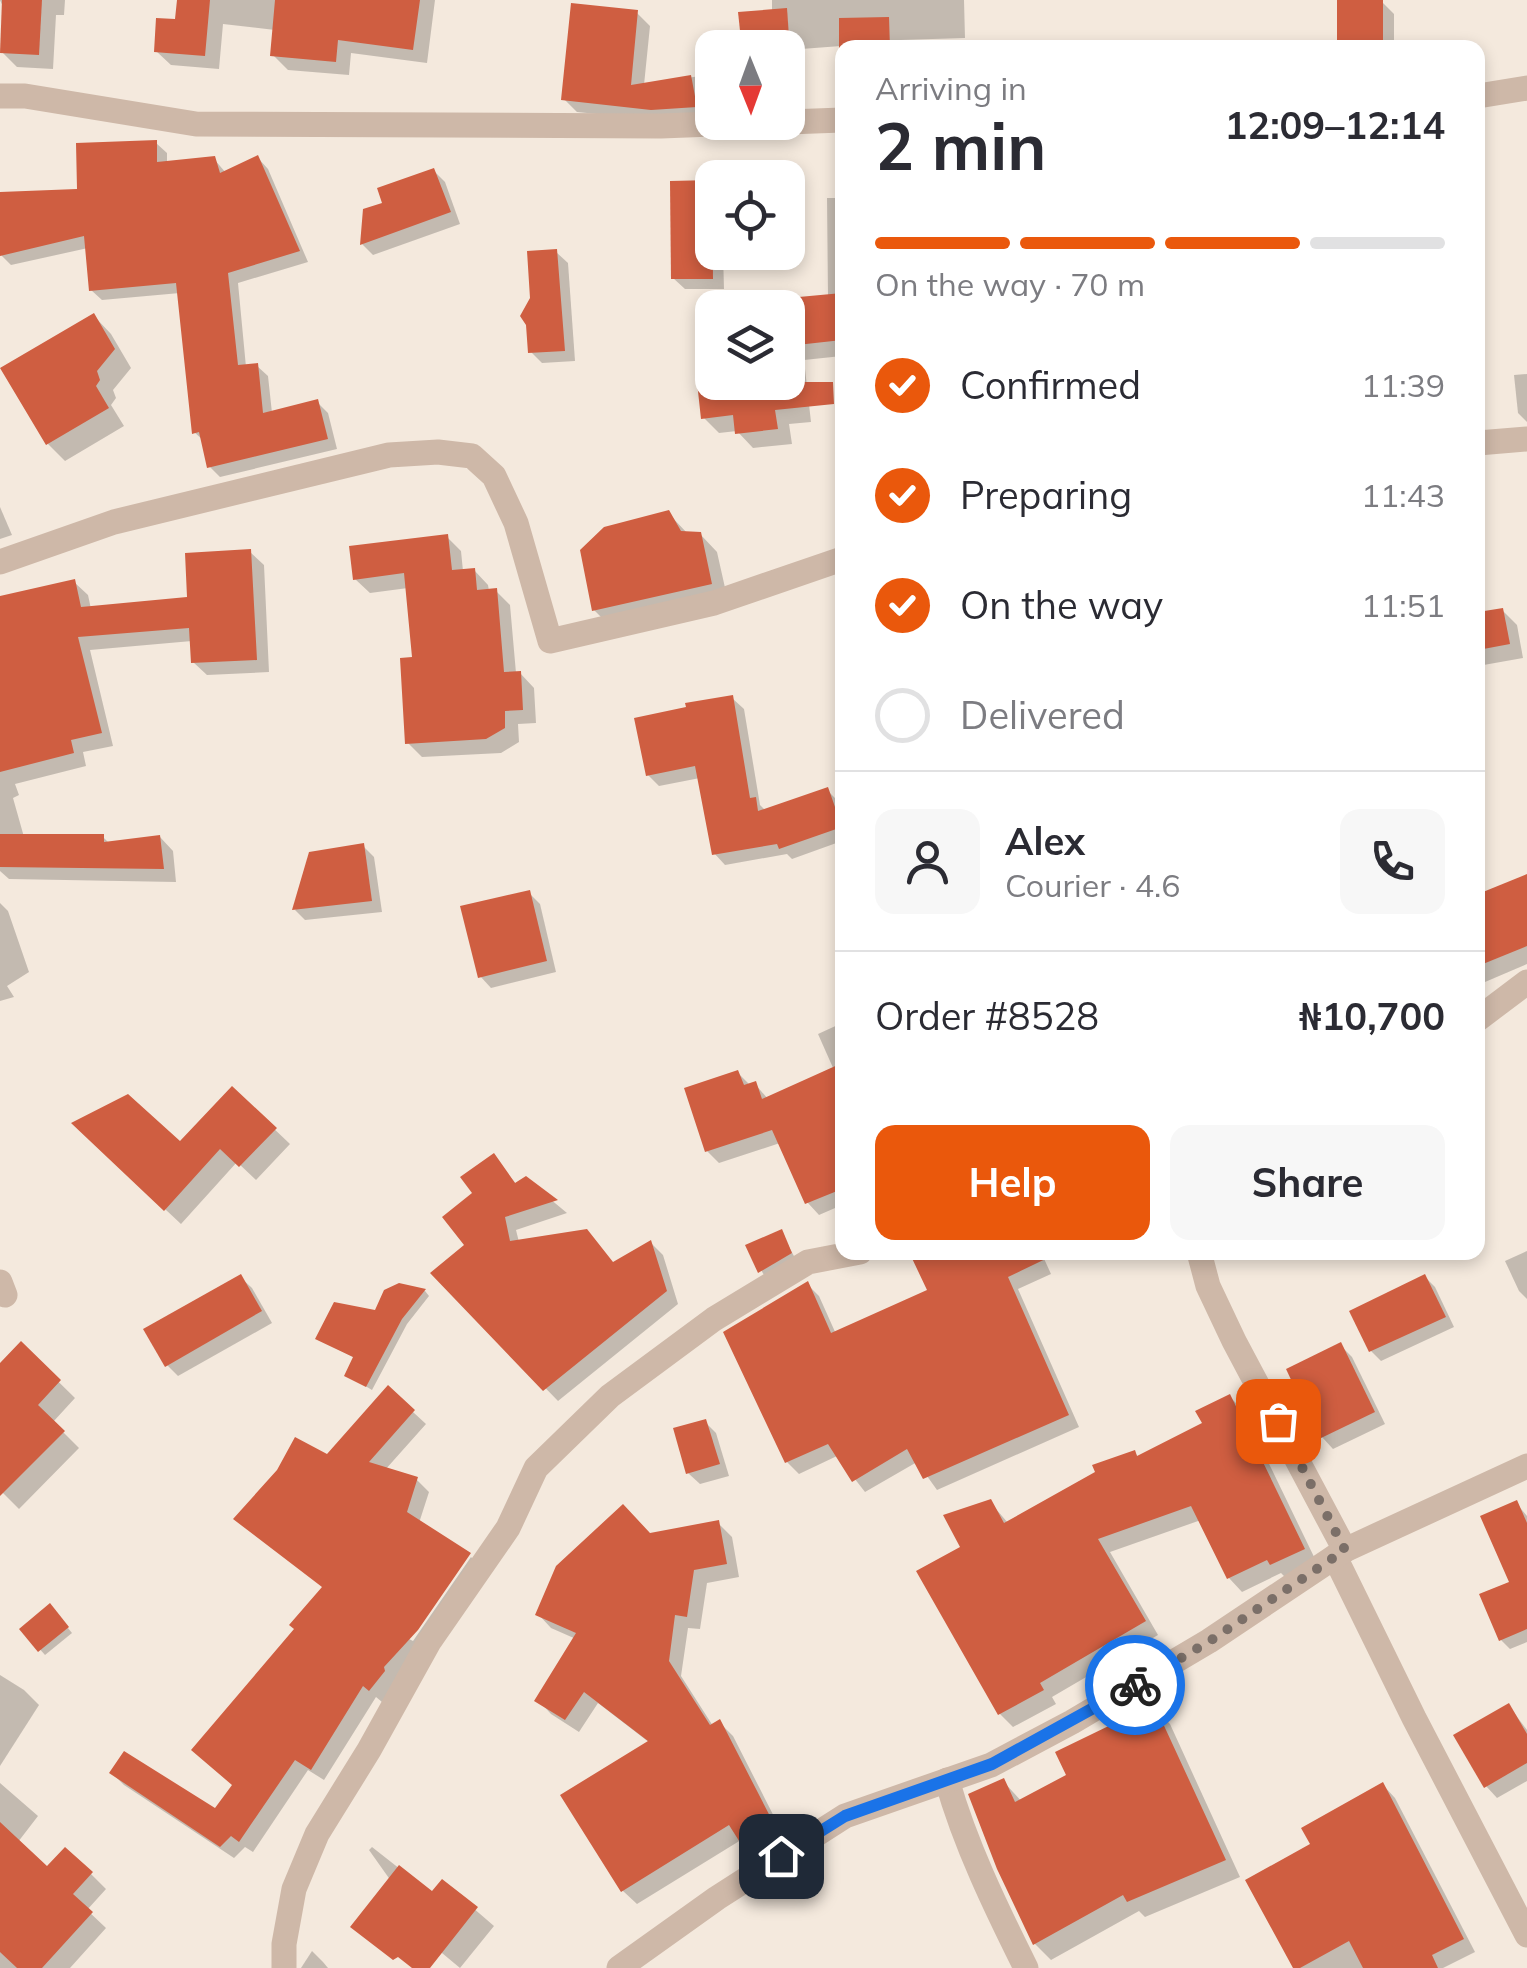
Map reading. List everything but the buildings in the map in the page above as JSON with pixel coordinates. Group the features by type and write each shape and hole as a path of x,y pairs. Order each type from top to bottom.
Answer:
{"street":[{"path":"1485,95 1527,88"},
{"path":"0,96 25,96 196,124 695,125"},
{"path":"805,121 835,120"},
{"path":"1485,442 1527,439"},
{"path":"0,562 114,522 389,456 438,452 472,456 494,476 526,553 550,640 714,602 835,561"},
{"path":"1485,1013 1527,982"},
{"path":"284,1968 284,1944 294,1889 316,1834 369,1750 428,1642 508,1528 536,1468 610,1396 714,1318 808,1262 835,1257"},
{"path":"1201,1260 1208,1286 1340,1554 1414,1718 1527,1935"},
{"path":"618,1968 716,1898 845,1816 992,1764 1210,1641 1340,1554 1527,1466"},
{"path":"946,1780 991,1898 1026,1968"}],"way so far":[{"path":"1135,1685 1210,1641 1345,1550 1278,1421"}],"route":[{"path":"781,1856 845,1816 992,1764 1135,1685"}]}
